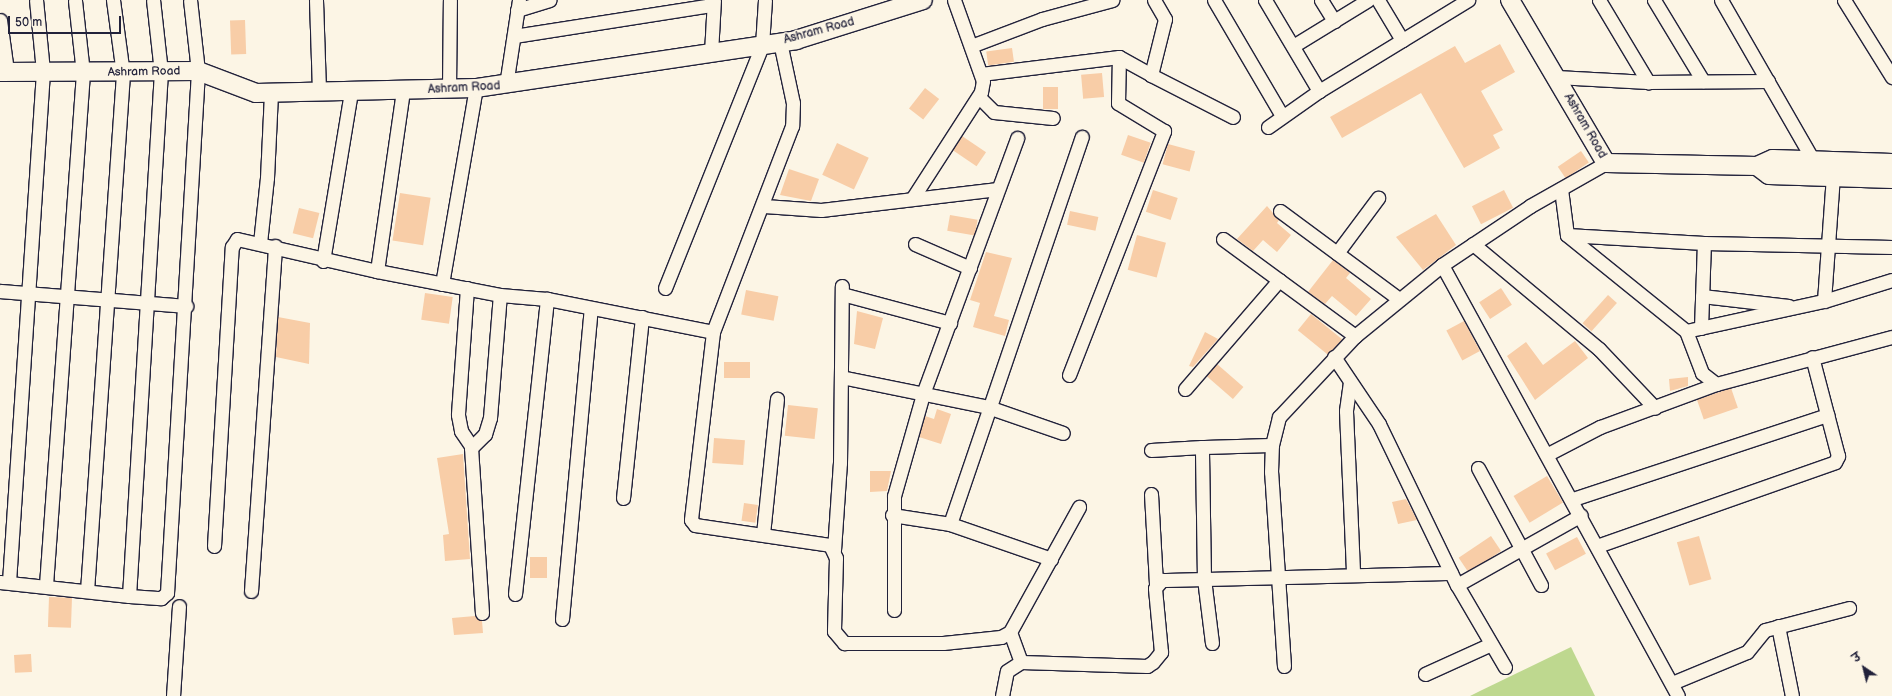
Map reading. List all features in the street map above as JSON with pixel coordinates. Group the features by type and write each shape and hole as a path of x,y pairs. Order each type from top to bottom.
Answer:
{"street":[{"path":"36,0 42,71 28,294 4,582 46,585 129,596 161,598 167,593 186,306 198,71 190,0"},
{"path":"46,585 68,298 83,73 75,0"},
{"path":"86,591 108,301 123,74 113,0"},
{"path":"129,596 145,303 161,72 152,0"},
{"path":"316,0 320,92"},
{"path":"450,0 450,89"},
{"path":"506,85 518,5 549,0"},
{"path":"665,288 762,45 765,0"},
{"name":"Ashram Road","path":"4,72 42,71 123,74 198,71 256,93 403,91 476,88 506,85 780,42 923,0"},
{"path":"912,199 979,97 981,74 954,0"},
{"path":"971,46 1042,19 1112,0"},
{"path":"1151,75 1165,19 1154,0"},
{"path":"1214,0 1282,116"},
{"path":"1265,0 1319,91"},
{"path":"1322,0 1334,21"},
{"path":"1293,46 1368,0"},
{"path":"1378,0 1402,40"},
{"path":"1268,127 1319,91 1468,0"},
{"name":"Ashram Road","path":"1510,0 1606,164 1757,166 1769,175 1812,167 1892,163"},
{"path":"1599,0 1648,82"},
{"path":"1654,0 1703,81"},
{"path":"1845,0 1892,77"},
{"path":"1727,2 1812,167"},
{"path":"514,36 713,3 710,53"},
{"path":"0,20 4,72"},
{"path":"780,42 794,115 764,206 713,332 690,517 695,525 818,541 834,550"},
{"path":"981,74 1119,58 1233,117"},
{"path":"1069,376 1164,131 1118,103 1119,58"},
{"path":"1556,77 1648,82 1768,81"},
{"path":"442,284 476,88"},
{"path":"377,271 403,91"},
{"path":"323,261 351,92"},
{"path":"260,243 268,178 271,93"},
{"path":"979,97 994,112 1053,118"},
{"path":"950,524 988,407 1082,137"},
{"path":"894,610 892,515 923,394 1016,138"},
{"path":"1284,666 1278,579 1272,445 1280,417 1355,336 1442,265 1561,189 1606,164"},
{"name":"Ashram Road","path":"1812,167 1833,176 1892,179"},
{"path":"1824,301 1833,176"},
{"path":"764,206 821,210 998,189"},
{"path":"1561,189 1567,235 1686,332 1702,374 1716,384"},
{"path":"1337,253 1378,198"},
{"path":"1280,211 1399,299"},
{"path":"1567,235 1704,244 1892,247"},
{"path":"214,546 232,247 240,239 275,246 323,261 500,295 547,299 713,332"},
{"path":"1223,239 1355,336"},
{"path":"915,244 970,268"},
{"path":"1473,244 1599,349 1655,408"},
{"path":"1701,328 1704,244"},
{"path":"251,591 275,246"},
{"path":"1442,265 1573,499 1639,629 1672,683 1678,696"},
{"path":"1185,389 1279,280"},
{"path":"1686,332 1824,301 1892,280"},
{"path":"467,288 458,415 462,430 471,446 482,614"},
{"path":"950,323 842,290 841,378 834,550 834,631 844,643 942,643 1001,637 1010,632 1079,507"},
{"path":"0,291 68,298 186,306"},
{"path":"471,446 485,434 490,418 500,295"},
{"path":"1702,296 1798,307"},
{"path":"515,594 547,299"},
{"path":"562,619 591,308"},
{"path":"623,498 642,317"},
{"path":"1548,454 1600,427 1655,408 1716,384 1812,357 1892,337"},
{"path":"1334,357 1379,424 1454,579 1505,667"},
{"path":"1597,546 1832,464 1838,456 1812,357"},
{"path":"841,378 988,407 1063,433"},
{"path":"1350,382 1346,411 1353,574"},
{"path":"763,534 777,399"},
{"path":"1573,499 1827,414"},
{"path":"1151,450 1272,445"},
{"path":"1202,447 1204,579 1212,643"},
{"path":"1478,468 1541,585"},
{"path":"1002,696 1007,671 1022,662 1147,666 1154,662 1161,652 1151,494"},
{"path":"892,515 950,524 1051,559"},
{"path":"1156,584 1162,580 1278,579 1353,574 1454,579 1521,549 1581,515"},
{"path":"173,696 179,606"},
{"path":"1672,683 1747,652 1762,631 1849,608"},
{"path":"1778,626 1792,696"},
{"path":"1010,632 1022,662"},
{"path":"1425,674 1491,644"}],"green space":[{"path":"1571,647 1595,696 1470,696 1480,691"}],"building":[{"path":"245,20 246,54 231,55 230,21"},
{"path":"1500,44 1515,72 1481,91 1503,130 1493,135 1500,148 1464,168 1421,93 1342,138 1330,117 1455,46 1465,63"},
{"path":"1012,48 1014,62 988,65 986,52"},
{"path":"1102,73 1104,97 1083,99 1081,75"},
{"path":"1043,87 1058,87 1058,109 1043,109"},
{"path":"925,88 939,99 923,120 909,108"},
{"path":"1128,135 1151,143 1144,163 1121,155"},
{"path":"962,136 986,152 977,166 952,150"},
{"path":"837,143 869,158 854,190 822,175"},
{"path":"1168,144 1195,151 1190,172 1163,164"},
{"path":"1581,151 1589,163 1566,178 1558,167"},
{"path":"789,169 819,179 811,201 780,195"},
{"path":"1153,190 1178,198 1171,220 1146,212"},
{"path":"1504,190 1513,208 1481,224 1472,206"},
{"path":"400,193 431,198 423,245 392,240"},
{"path":"1267,206 1279,220 1277,223 1291,235 1277,252 1263,240 1253,251 1237,239"},
{"path":"299,208 319,213 313,238 293,233"},
{"path":"1070,211 1098,217 1095,231 1067,225"},
{"path":"1436,214 1456,245 1423,270 1396,237"},
{"path":"950,215 978,220 975,236 947,231"},
{"path":"1137,235 1166,243 1157,278 1128,270"},
{"path":"986,252 1012,258 994,316 1009,320 1005,336 973,327 980,303 970,300"},
{"path":"1333,260 1350,273 1346,278 1371,299 1356,316 1332,296 1325,304 1308,292"},
{"path":"1501,288 1512,305 1490,319 1479,302"},
{"path":"746,290 778,296 774,321 741,315"},
{"path":"425,293 453,297 449,324 421,320"},
{"path":"1608,295 1617,303 1591,331 1583,323"},
{"path":"857,311 883,318 875,349 854,344"},
{"path":"1311,314 1342,339 1329,355 1298,330"},
{"path":"278,317 310,323 309,364 276,357"},
{"path":"1464,321 1480,351 1462,360 1446,330"},
{"path":"1205,332 1218,339 1193,367 1189,366"},
{"path":"1575,341 1588,358 1535,400 1507,356 1526,342 1543,365"},
{"path":"724,362 750,362 750,378 724,378"},
{"path":"1217,364 1243,387 1233,399 1207,376"},
{"path":"1688,377 1688,386 1670,391 1669,379"},
{"path":"1731,388 1738,408 1704,420 1697,400"},
{"path":"788,405 818,408 815,439 785,436"},
{"path":"937,409 951,414 941,444 919,437 925,416 934,419"},
{"path":"714,438 745,440 743,465 712,463"},
{"path":"463,454 470,559 445,561 443,535 449,534 437,458"},
{"path":"870,471 891,471 887,491 870,492"},
{"path":"1547,476 1563,503 1530,523 1514,496"},
{"path":"1406,499 1417,520 1398,524 1392,502"},
{"path":"744,503 758,505 755,523 741,521"},
{"path":"1491,536 1501,551 1469,573 1459,558"},
{"path":"1699,536 1711,579 1689,586 1677,542"},
{"path":"1577,537 1586,554 1555,570 1546,553"},
{"path":"530,557 547,557 547,578 530,578"},
{"path":"49,597 72,598 71,628 48,627"},
{"path":"475,616 482,621 483,633 454,635 452,618"},
{"path":"31,654 32,672 15,673 14,655"}]}
